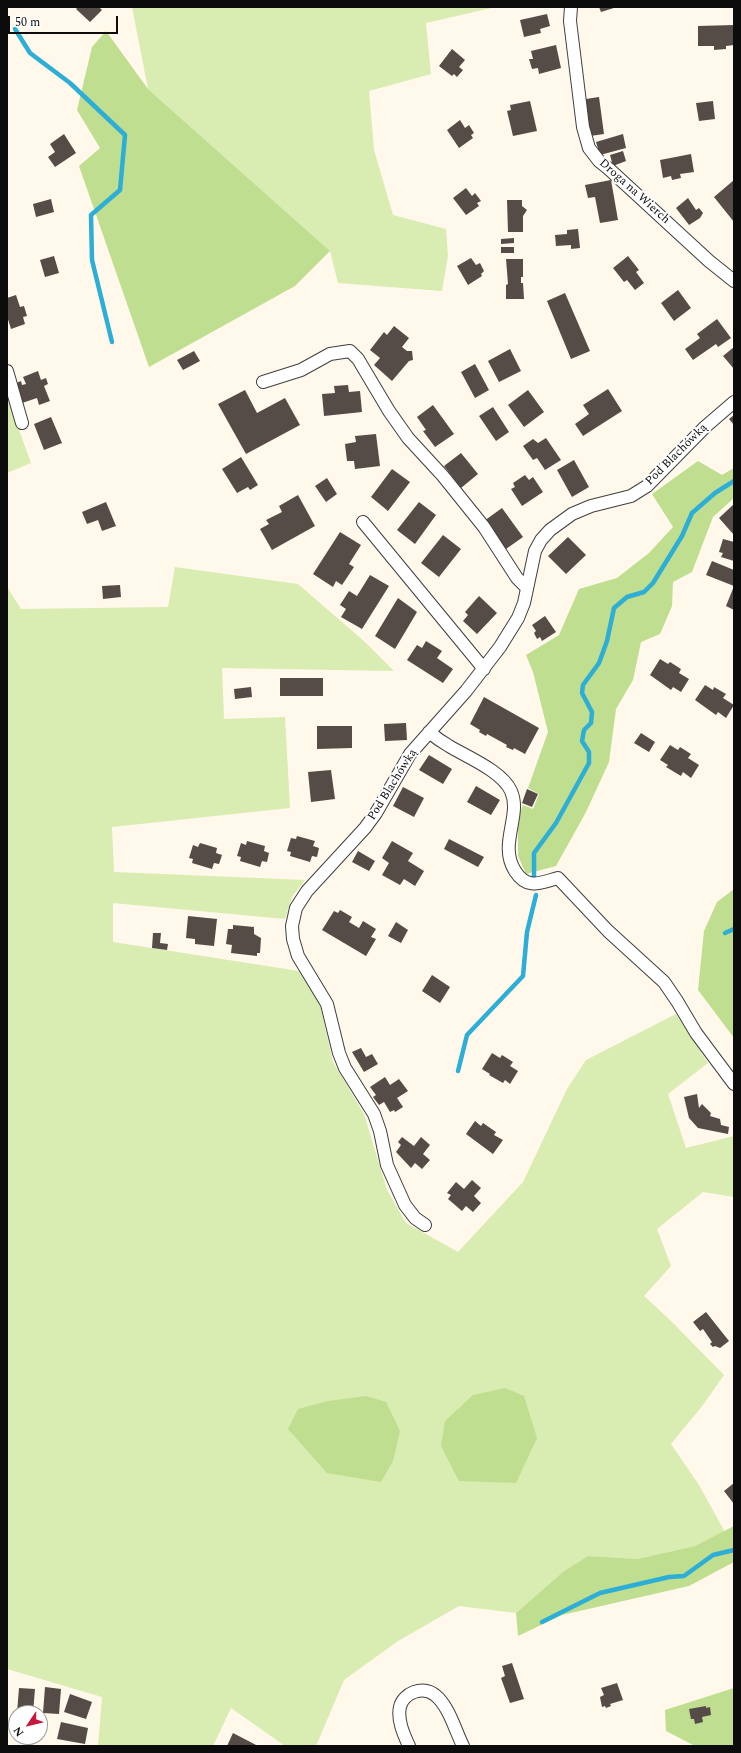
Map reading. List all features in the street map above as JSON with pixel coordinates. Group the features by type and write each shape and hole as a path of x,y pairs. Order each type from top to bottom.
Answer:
{"street":[{"name":"Droga na Wierch","path":"571,7 570,21 583,127 589,148 599,161 734,281"},
{"path":"263,382 301,370 330,354 350,351 358,359 389,411 408,438 443,476 484,527 517,578 526,588"},
{"path":"7,372 22,423"},
{"name":"Pod Blachówką","path":"425,1225 414,1218 398,1191 387,1165 380,1131 374,1114 345,1068 339,1053 327,1004 298,956 293,939 292,926 296,908 301,899 365,828 376,813 402,765 410,754 484,669 518,618 524,603 535,551 541,540 550,530 572,514 591,506 631,496 647,486 705,427 734,402"},
{"path":"363,522 484,669"},
{"path":"429,732 447,745 491,770 502,779 511,791 513,809 508,847 510,863 518,875 527,883 534,884 558,878 608,931 664,982 678,1001 696,1033 734,1084"},
{"path":"409,1746 400,1719 400,1707 406,1696 417,1691 426,1690 434,1693 442,1702 463,1746"}],"green space":[{"path":"132,7 496,7 426,23 431,74 369,91 374,150 393,215 446,229 448,256 442,291 338,283 330,251 148,89"},
{"path":"106,31 148,89 330,251 295,286 149,367 79,166 100,148 77,110 92,47"},
{"path":"7,397 31,463 7,473"},
{"path":"698,461 722,475 734,468 734,498 713,517 692,572 673,582 672,606 660,634 641,642 633,680 616,709 609,762 586,812 556,866 526,874 518,856 518,818 523,805 533,809 539,794 528,788 548,732 533,672 526,655 559,635 579,589 617,578 649,553 673,527 652,494"},
{"path":"175,567 298,584 365,642 394,671 222,668 224,719 285,717 290,808 112,827 114,872 305,880 292,897 285,919 113,903 113,942 299,971 319,1001 333,1062 364,1114 387,1190 406,1223 458,1252 523,1182 567,1089 586,1060 676,1014 708,1063 668,1094 686,1148 734,1136 734,1197 703,1192 657,1229 671,1266 644,1296 724,1375 703,1405 671,1444 699,1485 725,1532 695,1546 637,1559 588,1556 564,1571 516,1613 459,1606 398,1641 344,1680 316,1746 285,1746 231,1708 213,1746 98,1746 102,1697 7,1669 7,587 21,609 168,607"},
{"path":"734,889 734,1038 698,990 704,931 717,902"},
{"path":"505,1388 524,1396 537,1438 516,1483 459,1481 441,1446 445,1421 473,1395"},
{"path":"366,1396 386,1402 400,1431 393,1461 381,1482 327,1473 288,1429 298,1409 328,1401"},
{"path":"734,1526 734,1562 689,1586 562,1615 518,1636 516,1613 564,1571 588,1556 637,1559 695,1546"},
{"path":"734,1688 734,1746 695,1746 666,1731 665,1710"}],"building":[{"path":"78,7 99,7 102,10 90,22 76,9"},
{"path":"599,7 617,7 601,12"},
{"path":"547,14 550,26 540,29 541,33 524,37 520,20"},
{"path":"734,25 734,45 726,46 726,49 714,50 714,46 698,46 698,26"},
{"path":"556,45 561,68 539,74 538,68 532,69 529,59 533,59 531,51"},
{"path":"452,49 465,60 459,67 463,70 457,77 454,74 452,76 439,66"},
{"path":"599,97 604,134 590,136 586,99"},
{"path":"530,101 537,131 513,136 507,111 511,110 510,105"},
{"path":"713,101 715,119 699,121 696,103"},
{"path":"460,120 465,128 469,125 474,133 471,135 473,138 459,148 447,130"},
{"path":"64,134 76,153 55,167 48,157 55,152 50,144"},
{"path":"623,134 626,148 600,155 596,142"},
{"path":"623,151 626,161 613,166 610,155"},
{"path":"691,154 694,172 680,174 681,178 672,180 671,176 663,178 660,160"},
{"path":"611,180 618,220 600,223 595,197 588,198 585,185"},
{"path":"734,180 734,222 714,197"},
{"path":"466,188 472,196 475,193 481,201 477,203 479,206 466,215 453,198"},
{"path":"688,198 696,210 699,208 703,213 700,218 689,225 676,208"},
{"path":"51,199 54,212 36,217 33,204"},
{"path":"507,200 522,200 522,206 527,210 523,216 523,232 508,232"},
{"path":"578,229 580,248 571,249 571,245 556,246 555,235 567,234 567,230"},
{"path":"514,238 514,243 501,244 501,239"},
{"path":"501,247 514,247 514,253 501,253"},
{"path":"54,256 59,273 45,277 40,260"},
{"path":"628,256 639,270 636,272 644,283 635,290 627,280 624,282 613,268"},
{"path":"471,258 476,265 480,263 484,271 481,274 482,276 468,285 457,266"},
{"path":"506,259 523,259 523,277 521,277 521,283 523,283 524,299 506,299 506,285 508,284"},
{"path":"678,290 691,308 674,321 661,303"},
{"path":"565,293 590,351 571,359 547,301"},
{"path":"16,295 20,307 24,306 27,316 23,317 25,324 11,329 7,316 7,298"},
{"path":"717,319 731,338 718,347 716,344 693,360 685,349 700,338 697,334"},
{"path":"394,326 409,338 402,347 407,351 412,351 413,360 409,361 392,381 374,365 380,358 370,350 384,332 387,335"},
{"path":"734,347 734,369 723,356"},
{"path":"510,349 521,371 499,382 488,361"},
{"path":"194,351 200,361 183,370 177,360"},
{"path":"475,364 489,390 475,398 461,372"},
{"path":"38,371 41,380 46,378 48,384 44,386 50,401 39,405 37,398 19,404 12,385 21,381 22,385 26,384 23,377"},
{"path":"348,385 349,392 360,391 362,412 324,416 322,394 335,393 334,386"},
{"path":"608,389 622,411 583,436 575,424 589,414 583,405"},
{"path":"245,390 257,413 285,398 300,425 246,454 218,404"},
{"path":"528,390 544,412 524,427 508,405"},
{"path":"433,405 454,434 435,447 423,431 426,430 417,417"},
{"path":"493,407 509,432 496,441 479,416"},
{"path":"734,415 734,425 729,419"},
{"path":"51,417 62,443 44,450 34,424"},
{"path":"376,434 380,466 355,469 354,461 347,461 345,444 356,442 355,436"},
{"path":"546,438 561,460 545,470 537,458 533,460 523,446 533,439 538,443"},
{"path":"461,453 478,474 461,488 444,466"},
{"path":"241,457 258,485 250,490 248,487 237,493 222,469"},
{"path":"574,460 589,487 572,497 557,470"},
{"path":"392,469 410,482 388,511 371,497"},
{"path":"525,475 529,480 533,477 543,492 522,506 511,489 515,487 513,483"},
{"path":"327,478 337,494 326,502 315,486"},
{"path":"298,495 315,526 272,550 260,529 269,524 266,520 282,512 279,506"},
{"path":"106,502 116,526 102,531 98,520 87,524 82,512"},
{"path":"419,502 436,515 415,544 397,530"},
{"path":"734,504 734,535 719,518"},
{"path":"502,508 523,537 506,549 497,536 495,537 484,521"},
{"path":"340,532 361,545 349,564 354,567 342,585 336,581 333,587 313,574"},
{"path":"443,535 461,549 439,577 421,563"},
{"path":"568,537 586,555 566,574 548,556"},
{"path":"723,539 734,542 734,561 721,557 723,553 719,552"},
{"path":"712,561 734,570 734,586 706,575"},
{"path":"370,575 389,586 362,629 341,617 346,609 340,605 349,591 357,596"},
{"path":"120,585 121,597 103,599 102,586"},
{"path":"734,586 734,610 726,606"},
{"path":"479,596 497,613 477,634 463,621 468,615 465,612"},
{"path":"398,598 417,612 395,649 375,636"},
{"path":"545,616 556,632 542,641 540,637 537,639 534,633 536,631 532,625"},
{"path":"426,641 442,651 437,658 453,669 443,683 407,660 417,645 422,648"},
{"path":"660,659 668,664 670,662 681,669 679,673 689,679 681,692 673,687 671,690 650,675"},
{"path":"280,678 323,678 323,696 280,696"},
{"path":"705,685 713,690 714,687 726,694 723,698 734,705 726,718 718,712 716,715 695,700"},
{"path":"251,687 252,697 235,699 234,689"},
{"path":"484,697 539,728 525,754 514,748 513,750 506,747 507,745 487,734 486,736 470,724"},
{"path":"406,723 407,740 385,741 384,724"},
{"path":"317,726 352,726 352,748 317,749"},
{"path":"641,733 655,742 649,752 634,743"},
{"path":"670,745 678,750 680,747 691,754 688,758 699,765 691,778 683,772 681,776 666,767 668,765 660,760"},
{"path":"429,755 452,769 443,784 419,770"},
{"path":"331,770 335,799 311,802 308,772"},
{"path":"476,786 500,800 491,815 467,802"},
{"path":"403,787 424,798 414,817 393,806"},
{"path":"527,789 538,794 532,807 522,803"},
{"path":"297,836 315,841 313,846 319,848 317,857 312,856 310,862 290,856 291,852 287,851 291,838 296,839"},
{"path":"449,839 484,857 478,867 444,849"},
{"path":"247,841 265,846 264,851 269,853 267,862 262,861 260,867 240,861 241,857 237,856 241,843 246,845"},
{"path":"392,841 413,853 408,861 424,871 415,886 404,879 400,885 382,875 389,863 382,858"},
{"path":"200,843 217,848 216,853 222,855 219,864 214,863 212,869 192,863 193,859 189,858 193,845 198,847"},
{"path":"358,851 375,861 369,871 352,862"},
{"path":"340,910 352,917 349,922 359,928 363,921 376,929 371,937 376,939 366,956 322,930 334,911 338,913"},
{"path":"188,916 217,919 214,946 195,944 195,939 186,938"},
{"path":"396,922 408,930 401,943 388,936"},
{"path":"233,925 254,927 254,934 261,938 260,953 257,953 257,956 231,953 232,945 226,944 228,929 233,929"},
{"path":"153,933 161,933 160,943 168,944 167,950 152,948"},
{"path":"432,975 450,987 440,1003 422,991"},
{"path":"361,1048 366,1057 372,1054 378,1064 364,1072 352,1052"},
{"path":"492,1053 500,1058 502,1055 513,1062 510,1066 518,1071 510,1084 505,1080 503,1083 482,1069"},
{"path":"385,1077 390,1085 399,1079 408,1091 397,1098 403,1107 395,1112 394,1110 390,1112 384,1102 379,1105 373,1097 376,1095 370,1087"},
{"path":"697,1094 699,1108 702,1104 711,1113 710,1116 720,1119 721,1125 729,1127 728,1134 698,1128 689,1118 684,1097"},
{"path":"475,1121 481,1126 483,1123 496,1132 494,1135 503,1140 493,1154 466,1134"},
{"path":"402,1137 414,1146 421,1137 430,1145 423,1154 430,1160 422,1169 415,1163 411,1168 396,1152 401,1145 398,1142"},
{"path":"472,1180 481,1188 474,1196 481,1203 473,1212 466,1206 462,1211 448,1199 451,1195 447,1193 456,1182 464,1189"},
{"path":"706,1312 729,1341 720,1348 715,1346 713,1347 710,1344 712,1342 703,1329 700,1331 693,1322"},
{"path":"734,1483 734,1504 724,1491"},
{"path":"512,1663 524,1699 510,1703 501,1678 505,1676 502,1666"},
{"path":"617,1683 623,1700 610,1704 611,1706 606,1708 605,1706 602,1707 600,1697 604,1695 601,1688"},
{"path":"45,1687 61,1689 59,1714 48,1713 48,1705 44,1705"},
{"path":"19,1688 35,1689 34,1705 18,1705"},
{"path":"70,1694 92,1702 86,1719 64,1712"},
{"path":"706,1706 706,1708 710,1707 711,1715 702,1717 703,1722 695,1724 694,1719 691,1719 689,1709"},
{"path":"61,1722 88,1728 85,1744 57,1739"},
{"path":"233,1733 258,1746 227,1746"}],"waterway":[{"path":"15,29 30,53 70,83 125,135 120,190 91,215 92,260 112,342"},
{"path":"534,877 534,853 556,823 589,763 589,752 582,741 584,730 591,723 592,712 582,693 583,685 599,663 607,641 614,608 627,597 644,592 653,583 682,536 692,513 715,493 734,481"},
{"path":"458,1071 467,1035 523,976 527,932 536,895"},
{"path":"725,933 734,929"},
{"path":"542,1622 600,1593 669,1577 684,1576 713,1555 734,1550"}]}
